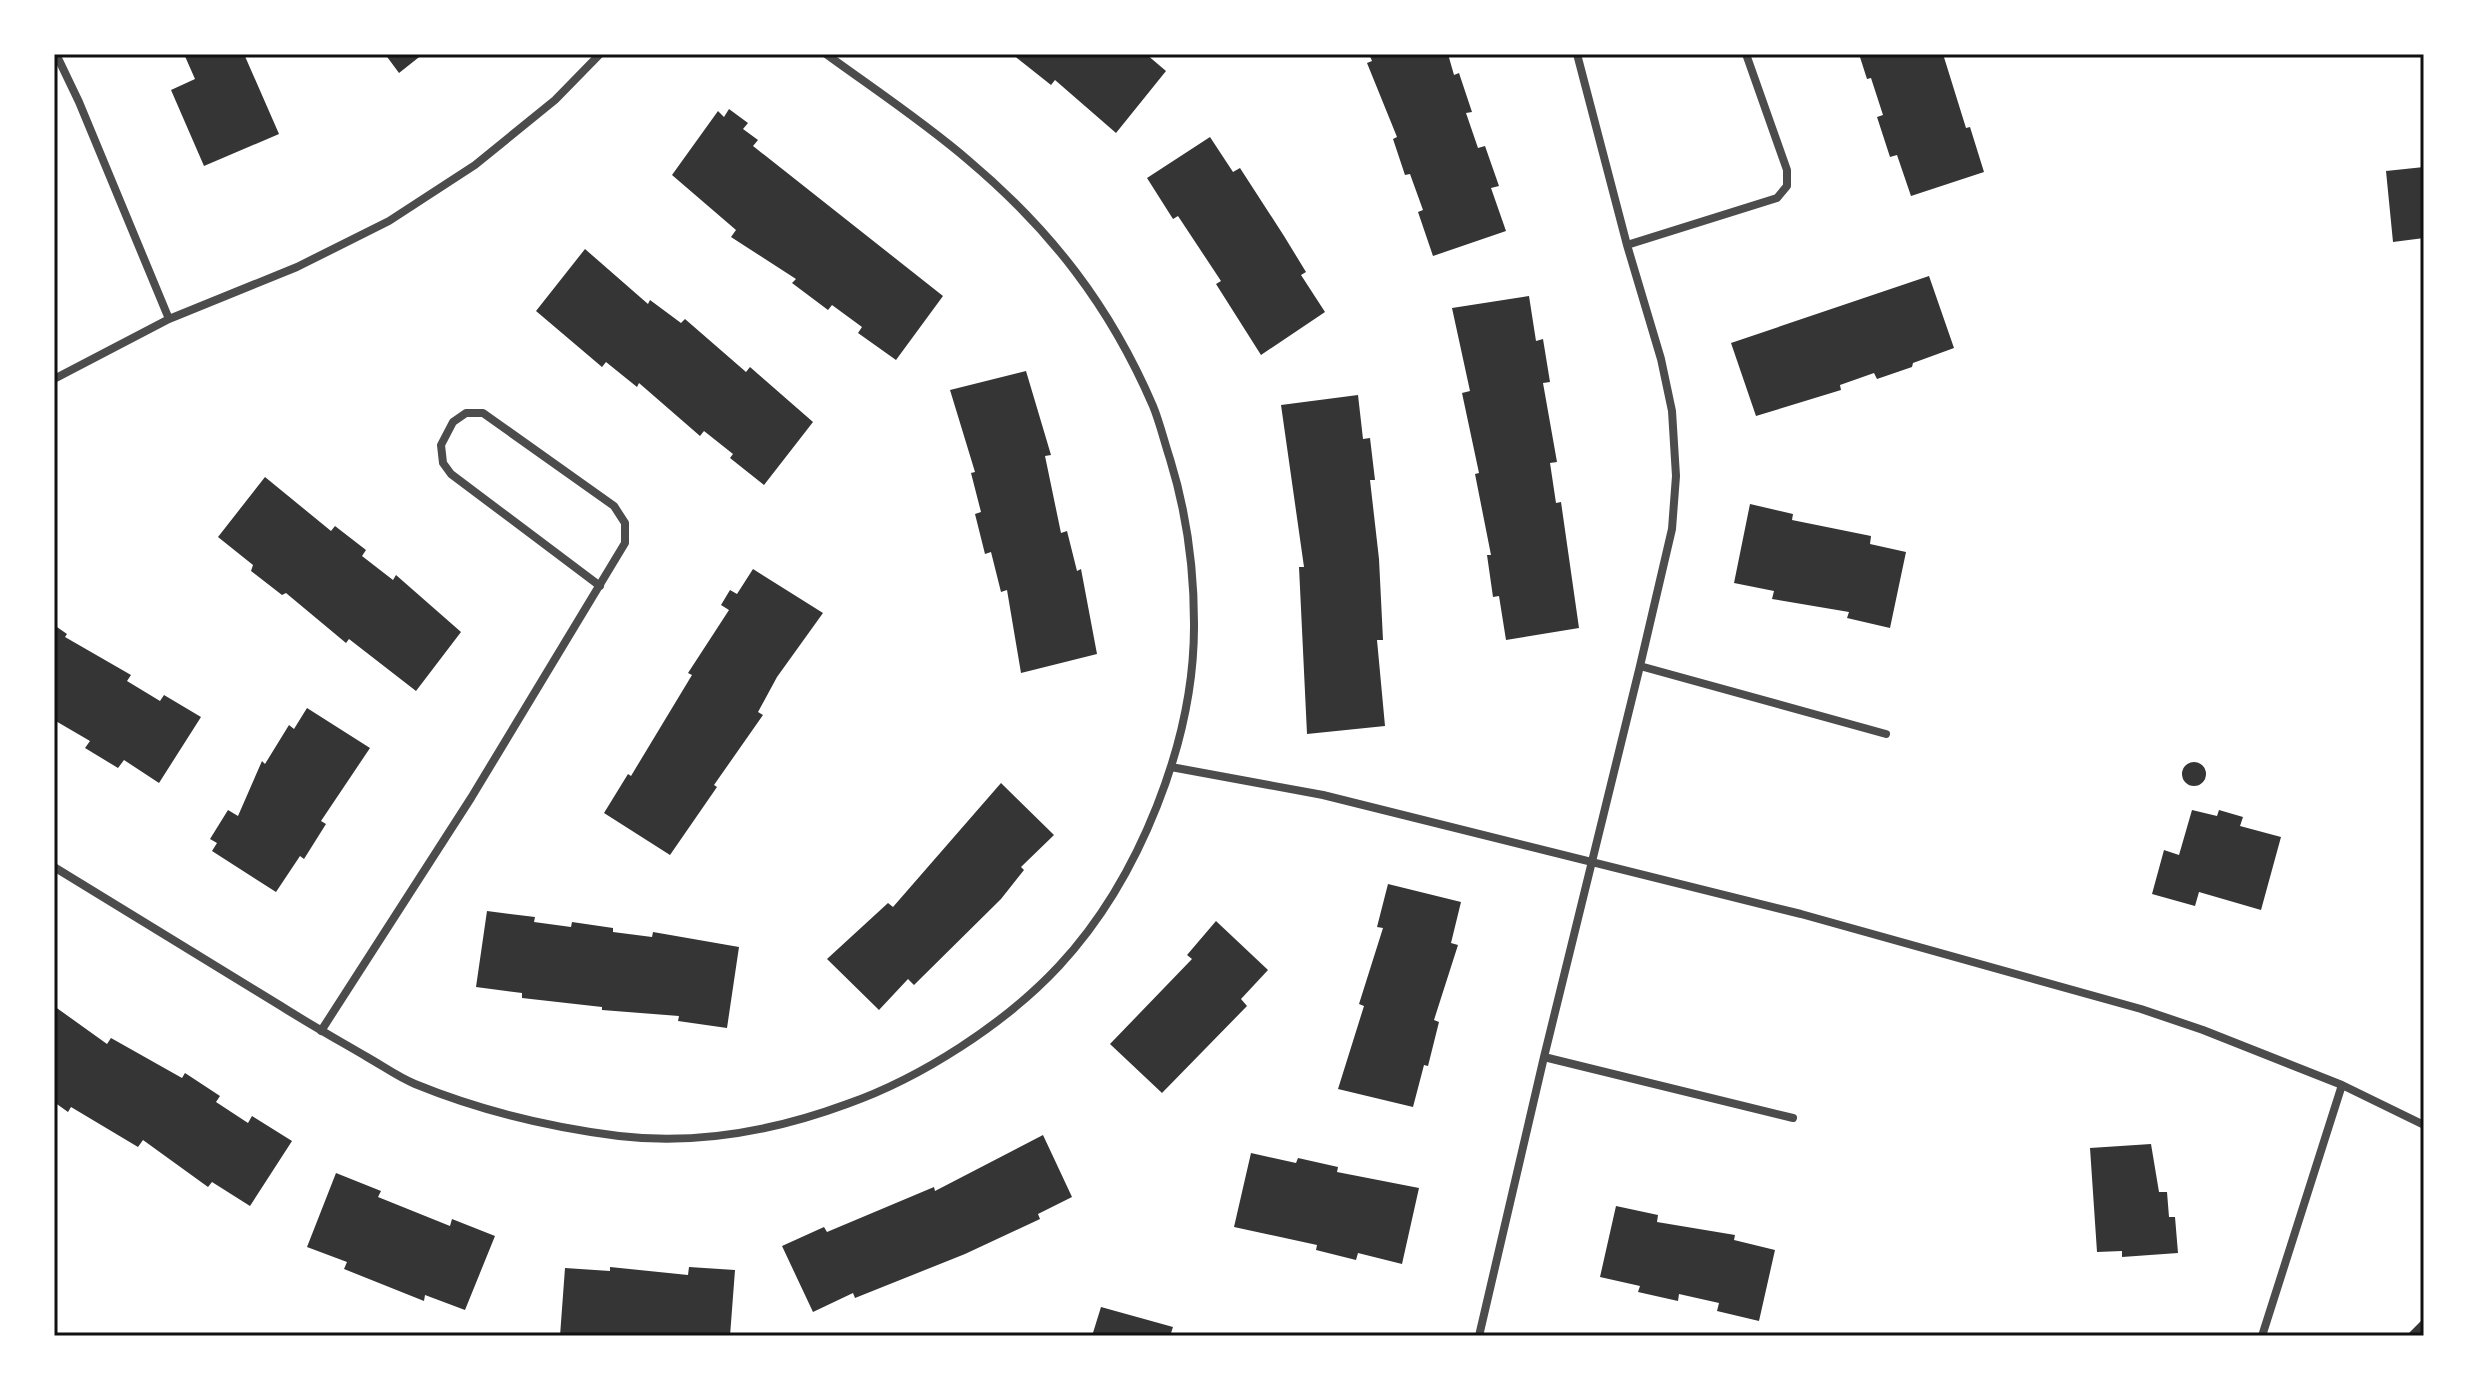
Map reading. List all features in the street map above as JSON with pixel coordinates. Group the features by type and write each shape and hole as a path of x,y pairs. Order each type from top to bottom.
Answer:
{"street":[{"path":"56,54 169,319"},
{"path":"54,379 169,319 297,267 389,221 475,165 555,100 600,54"},
{"path":"54,867 410,1082 491,1111 557,1127 625,1137 691,1138 749,1132 806,1119 874,1094 926,1068 1008,1013 1060,965 1124,875 1150,823 1171,767 1187,698 1194,626 1190,549 1178,486 1155,411 1121,339 1087,286 1037,224 967,159 826,54"},
{"path":"1479,1336 1672,529 1676,476 1672,411 1661,359 1627,245 1577,54"},
{"path":"1627,245 1777,198 1787,186 1787,170 1746,54"},
{"path":"321,1031 471,798 600,586 625,543 625,523 614,506 483,413 466,413 453,422 441,445 443,463 451,474 600,586"},
{"path":"1640,666 1886,734"},
{"path":"1171,767 1323,795 1801,914 2141,1009 2342,1085 2424,1125"},
{"path":"1544,1057 1793,1118"},
{"path":"2262,1336 2342,1085"}],"building":[{"path":"184,54 244,54 279,134 204,166 171,90 195,79"},
{"path":"385,54 423,54 399,73"},
{"path":"1012,54 1146,54 1166,71 1116,133 1055,80 1051,85"},
{"path":"1369,54 1448,54 1454,75 1459,73 1472,112 1466,113 1478,148 1485,146 1499,186 1491,188 1506,231 1433,256 1418,212 1423,210 1410,174 1405,175 1393,139 1397,137 1367,63 1372,61"},
{"path":"1859,54 1943,54 1966,128 1970,127 1984,172 1911,196 1897,155 1890,157 1877,117 1883,115"},
{"path":"729,109 748,123 743,129 758,140 753,146 943,296 896,360 858,333 862,327 832,305 828,310 792,283 796,279 731,237 736,230 672,175 718,111 724,117"},
{"path":"1210,137 1233,172 1240,168 1306,272 1301,275 1325,312 1261,355 1216,284 1221,281 1178,216 1173,219 1147,178"},
{"path":"2424,167 2424,238 2393,242 2386,171"},
{"path":"585,249 648,304 650,300 681,323 685,319 746,372 750,367 813,422 764,485 730,458 733,454 704,431 700,436 639,383 637,387 606,362 602,367 536,311"},
{"path":"1929,276 1954,348 1913,363 1912,367 1877,379 1874,373 1840,385 1841,390 1756,416 1731,343"},
{"path":"1529,296 1536,341 1543,339 1550,382 1543,383 1557,462 1550,463 1556,503 1561,502 1579,628 1506,640 1499,596 1493,597 1487,555 1491,555 1475,474 1479,473 1462,393 1470,391 1452,308"},
{"path":"1026,371 1051,455 1045,456 1061,533 1067,531 1077,571 1081,569 1097,654 1021,673 1007,590 1001,592 991,552 985,554 975,514 981,512 971,473 975,472 950,390"},
{"path":"1358,395 1363,439 1370,438 1375,480 1370,480 1379,559 1383,640 1377,640 1385,726 1307,734 1299,567 1304,567 1281,405"},
{"path":"265,477 331,531 335,526 366,550 362,556 393,580 396,575 461,632 416,691 349,639 346,643 286,593 282,595 251,571 253,565 218,537"},
{"path":"1750,504 1793,514 1792,520 1871,536 1870,544 1906,552 1890,628 1847,618 1849,612 1772,599 1774,591 1734,583"},
{"path":"753,569 823,613 777,677 758,712 763,715 670,855 604,813 628,774 631,776 692,675 688,673 729,610 721,605 730,590 737,594"},
{"path":"54,625 67,634 65,637 131,675 127,681 160,701 164,695 201,717 159,783 124,760 118,768 85,748 90,741 54,720"},
{"path":"307,708 370,748 321,821 326,824 304,859 300,856 276,892 212,851 217,843 210,839 228,810 238,816 262,761 265,764 289,725 294,729"},
{"path":"2194,762 2203,765 2206,774 2203,783 2194,786 2185,783 2182,774 2185,765"},
{"path":"1001,783 1054,835 1021,867 1024,870 1001,899 914,985 908,979 879,1010 827,959 888,903 893,907"},
{"path":"2192,810 2217,816 2219,810 2243,817 2240,826 2281,837 2261,910 2199,892 2195,906 2152,894 2164,850 2179,855"},
{"path":"1388,884 1461,902 1451,943 1458,945 1434,1020 1439,1022 1428,1066 1424,1065 1413,1107 1338,1089 1364,1006 1359,1004 1383,928 1377,927"},
{"path":"487,911 535,917 534,922 571,927 572,922 613,928 613,932 652,937 653,932 739,947 727,1028 678,1021 679,1016 602,1010 602,1007 522,998 522,993 476,987"},
{"path":"1216,921 1268,970 1241,999 1247,1006 1162,1093 1110,1044 1192,959 1187,955"},
{"path":"54,1006 107,1044 111,1038 182,1078 185,1073 220,1096 216,1102 248,1123 252,1116 292,1141 250,1206 212,1182 208,1187 143,1140 138,1147 71,1107 68,1112 54,1102"},
{"path":"1043,1135 1072,1197 1038,1214 1040,1219 965,1254 855,1298 853,1293 813,1312 782,1246 824,1227 827,1232 934,1187 935,1191"},
{"path":"2151,1144 2159,1192 2167,1192 2169,1217 2175,1217 2178,1253 2122,1257 2122,1251 2097,1252 2090,1148"},
{"path":"1251,1153 1296,1163 1298,1158 1338,1167 1337,1172 1419,1188 1402,1264 1358,1253 1356,1260 1316,1250 1317,1245 1234,1227"},
{"path":"336,1173 381,1191 378,1197 450,1226 452,1219 495,1236 465,1310 425,1295 424,1301 344,1269 347,1262 307,1247"},
{"path":"1616,1206 1658,1215 1657,1222 1735,1235 1734,1240 1775,1250 1759,1321 1717,1311 1719,1303 1679,1294 1678,1301 1638,1292 1640,1286 1600,1277"},
{"path":"610,1267 688,1275 689,1267 735,1270 730,1336 560,1336 565,1268 610,1271"},
{"path":"1101,1307 1173,1327 1170,1336 1092,1336"},
{"path":"2424,1318 2424,1336 2406,1336"}]}
